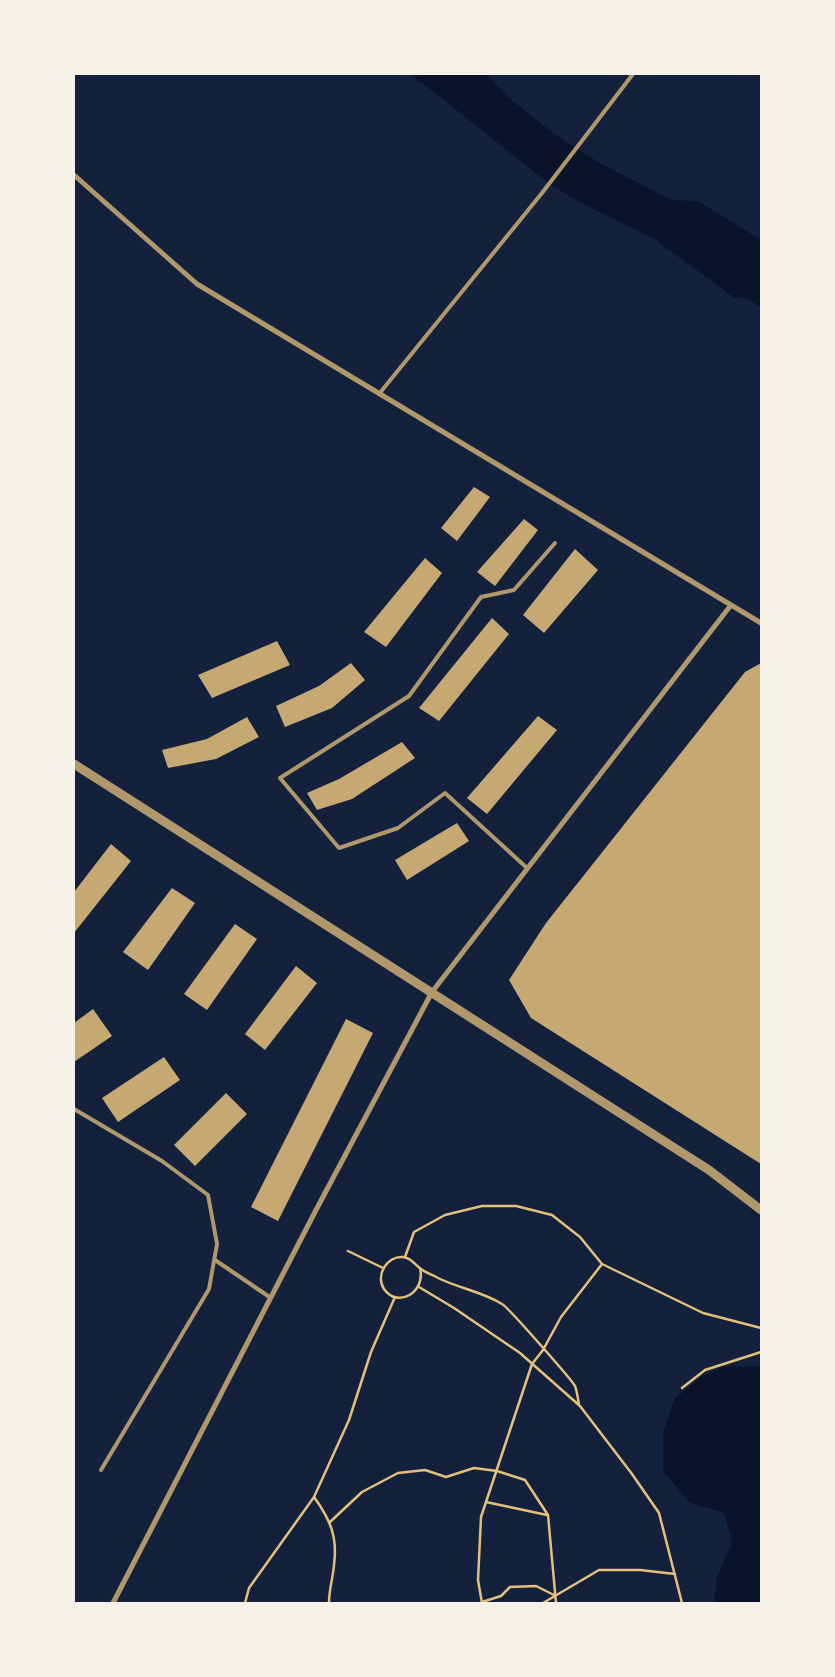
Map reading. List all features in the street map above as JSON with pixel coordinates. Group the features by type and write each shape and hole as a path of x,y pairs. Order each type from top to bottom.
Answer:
{"street":[{"path":"74,175 197,284 761,623"},
{"path":"113,1603 432,992 731,605"},
{"path":"74,764 709,1170 761,1210"}],"lane":[{"path":"379,394 542,193 633,74"},
{"path":"527,868 445,793 398,828 339,848 280,778 408,696 481,597 514,590 555,543"},
{"path":"74,1110 162,1161 208,1195 217,1244 210,1289 101,1470"},
{"path":"215,1260 271,1298"}],"path":[{"path":"404,1257 414,1232 445,1215 482,1206 516,1206 552,1215 580,1237 602,1264 703,1313 761,1328"},
{"path":"348,1251 383,1268"},
{"path":"420,1268 421,1281 419,1287 409,1296 395,1297 389,1294 381,1282 383,1268 392,1259 404,1257 411,1259 420,1268 444,1281 502,1304 574,1386 580,1406"},
{"path":"554,1595 536,1586 510,1587 501,1596 482,1603 478,1580 481,1517 532,1364 543,1350 560,1317 602,1264"},
{"path":"419,1287 461,1313 532,1364 580,1406 659,1513 682,1603"},
{"path":"245,1603 249,1588 314,1497 349,1420 371,1352 395,1297"},
{"path":"682,1388 705,1370 761,1352"},
{"path":"330,1522 362,1492 398,1473 425,1470 446,1477 474,1468 497,1471 525,1480 548,1515 554,1560 554,1595 556,1603"},
{"path":"314,1497 330,1522 335,1536 334,1565 329,1591 330,1603"},
{"path":"486,1502 548,1515"},
{"path":"543,1603 599,1570 640,1570 675,1574"}],"water":[{"path":"411,74 486,74 509,98 553,133 598,162 671,200 698,201 761,240 761,307 748,299 733,297 653,238 581,203 548,183"},
{"path":"761,1366 761,1603 714,1603 717,1577 732,1542 724,1513 690,1503 663,1471 663,1433 675,1398 703,1376 723,1367"}],"building":[{"path":"474,487 490,497 457,541 441,528"},
{"path":"524,519 538,530 495,586 477,572"},
{"path":"575,549 598,570 544,633 523,615"},
{"path":"425,558 442,573 386,647 364,632"},
{"path":"492,618 509,634 439,721 419,708"},
{"path":"277,641 290,665 212,698 198,675"},
{"path":"351,663 365,680 332,708 285,727 276,706 319,686"},
{"path":"761,663 761,1164 531,1018 509,980 546,923 745,672"},
{"path":"538,716 557,730 487,814 467,798"},
{"path":"247,717 259,737 216,759 168,768 162,750 207,739"},
{"path":"402,742 415,758 352,799 317,810 307,793 339,779"},
{"path":"457,823 469,841 407,880 395,860"},
{"path":"111,844 131,861 74,933 74,892"},
{"path":"172,888 195,903 148,970 123,952"},
{"path":"235,924 257,939 207,1010 184,994"},
{"path":"296,966 317,983 265,1050 245,1034"},
{"path":"93,1009 112,1036 74,1062 74,1023"},
{"path":"346,1019 373,1033 278,1221 251,1207"},
{"path":"164,1057 180,1080 118,1122 102,1098"},
{"path":"226,1093 247,1114 195,1166 174,1145"}]}
